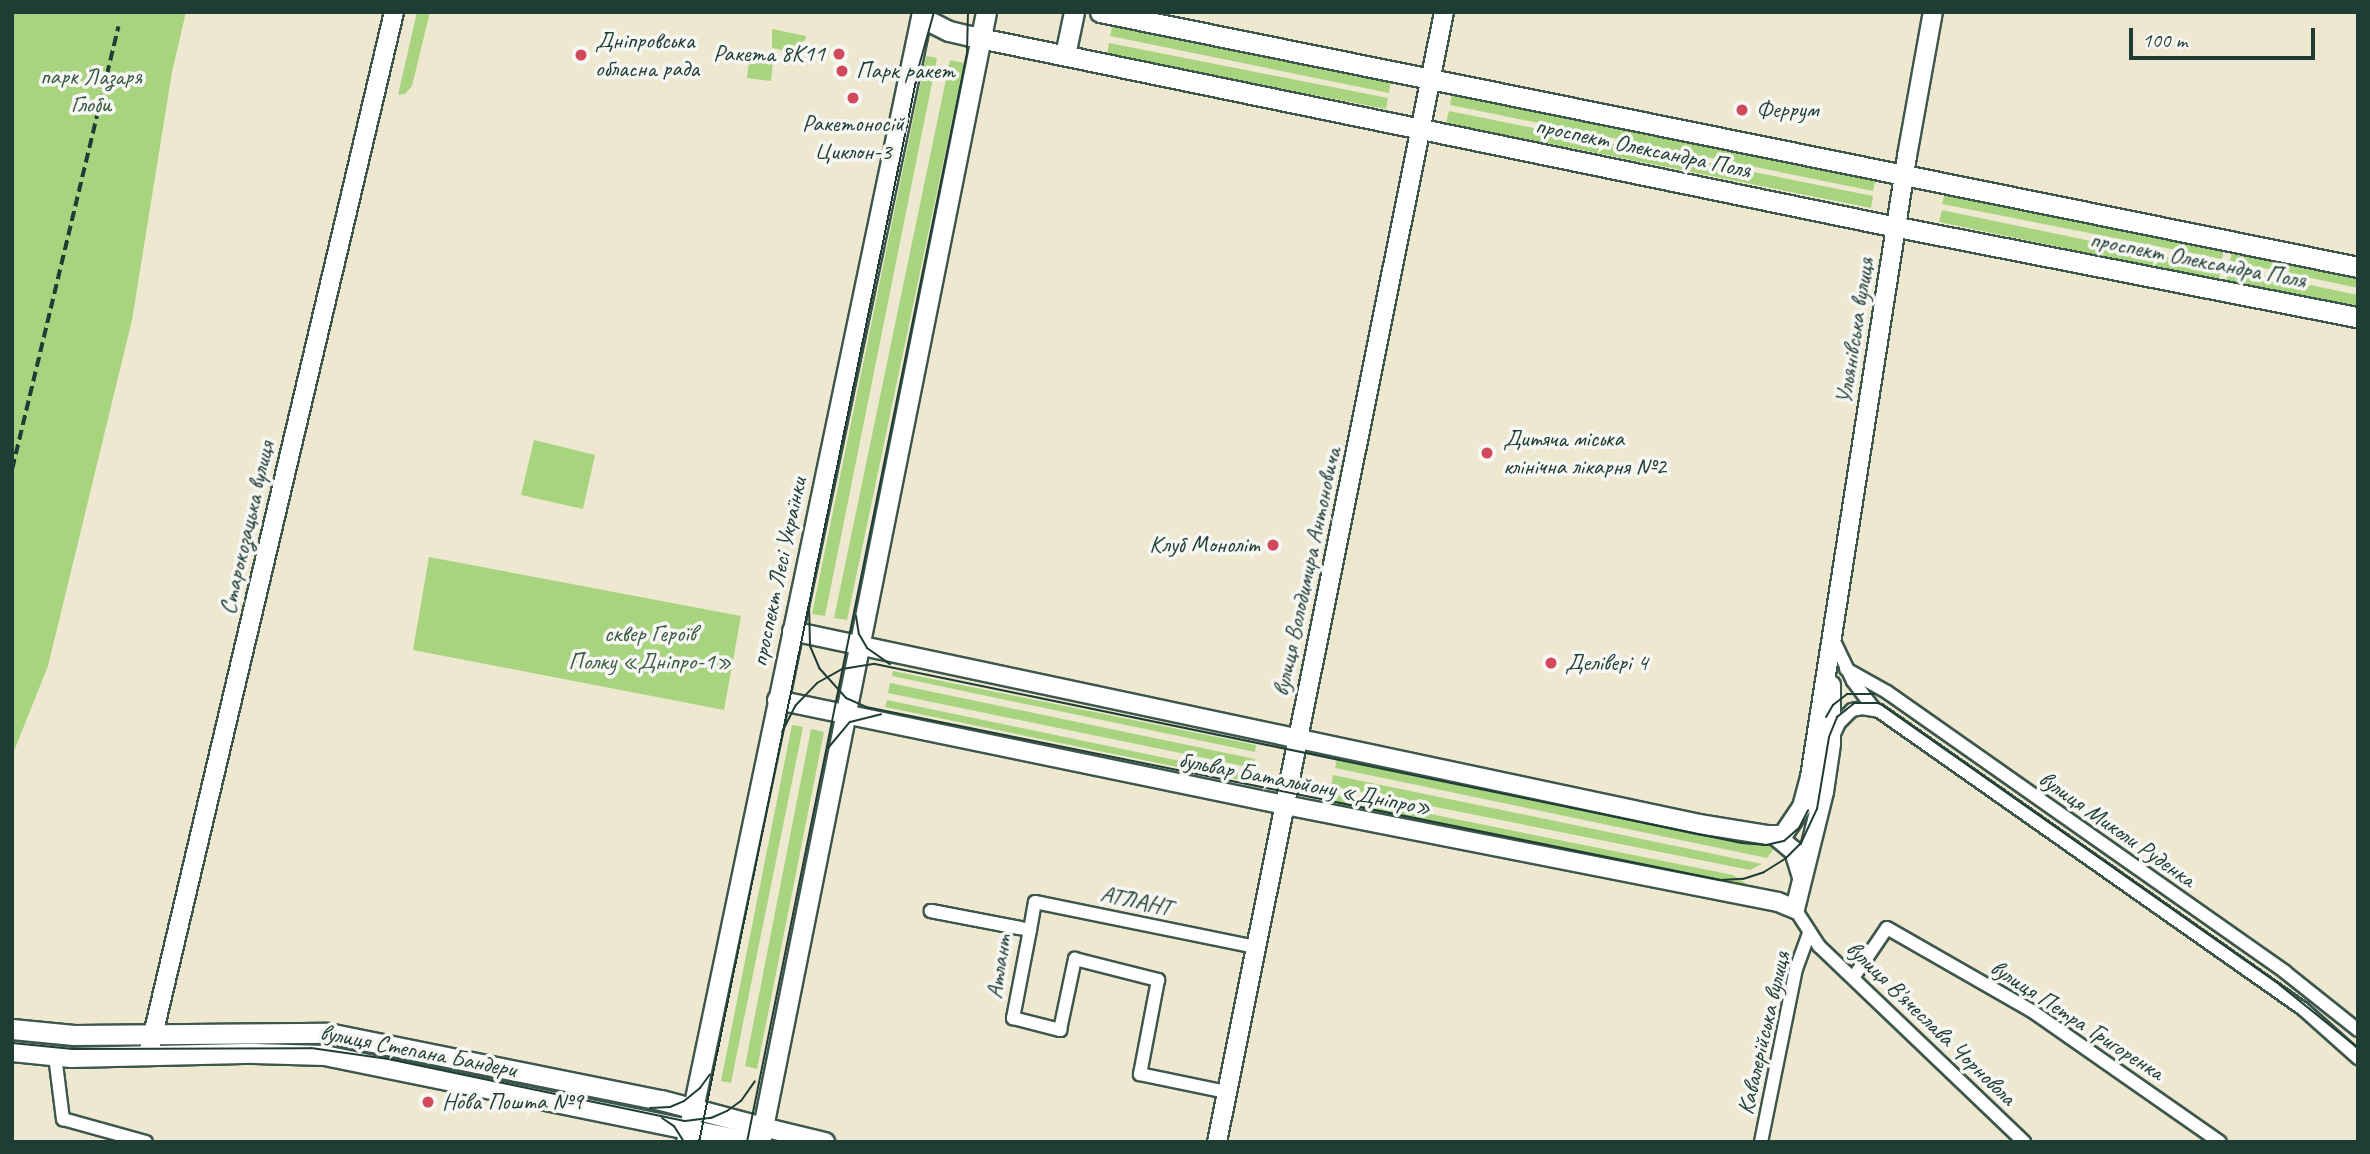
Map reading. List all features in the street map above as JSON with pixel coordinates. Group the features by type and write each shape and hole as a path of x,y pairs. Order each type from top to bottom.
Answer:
{"main road":[{"path":"762,1134 986,12"},
{"path":"1065,55 1074,12"},
{"name":"проспект Олександра Поля","path":"1100,12 2358,267"},
{"name":"проспект Олександра Поля","path":"921,15 949,31 982,38 1897,226 2358,317"},
{"name":"проспект Лесі Українки","path":"683,1138 702,1061 921,15"},
{"name":"вулиця Степана Бандери","path":"12,1030 74,1035 328,1033 692,1108 762,1134"},
{"name":"вулиця Степана Бандери","path":"12,1051 55,1056 254,1052 324,1055 655,1123 683,1138 747,1141 762,1134"},
{"path":"661,1101 678,1095 691,1085 702,1061"}],"street":[{"name":"Старокозацька вулиця","path":"148,1056 394,12"},
{"name":"вулиця Володимира Антоновича","path":"1217,1142 1444,12"},
{"name":"Ульянівська вулиця","path":"1779,835 1797,816 1805,798 1933,12"},
{"name":"бульвар Батальйону «Дніпро»","path":"792,631 1699,824 1779,835"},
{"name":"вулиця Миколи Руденка","path":"1832,638 1846,669 1873,708 2303,1009 2358,1058"},
{"name":"Ульянівська вулиця","path":"1794,909 1820,816 1831,744 1829,659"},
{"name":"вулиця Миколи Руденка","path":"1846,669 1897,700 2275,965 2358,1030"},
{"name":"бульвар Батальйону «Дніпро»","path":"777,701 1778,902 1794,909"},
{"path":"1831,744 1844,715 1862,708 1873,708"},
{"path":"1779,835 1794,851 1802,881"},
{"name":"АТЛАНТ","path":"1025,929 1035,902 1257,947"},
{"path":"1794,909 1809,934"},
{"name":"Атлант","path":"1025,929 931,911 1025,929"},
{"name":"вулиця Петра Григоренка","path":"1853,978 1887,928 2032,1011 2220,1142"},
{"name":"Атлант","path":"1025,929 1013,1018 1060,1030 1075,959 1158,980 1140,1074 1227,1092"},
{"name":"вулиця В'ячеслава Чорновола","path":"1809,934 2024,1142"},
{"name":"Кавалерійська вулиця","path":"1761,1142 1796,970 1809,934"},
{"path":"55,1056 63,1119 146,1142"},
{"name":"вулиця Степана Бандери","path":"762,1134 825,1142"}],"green space":[{"name":"парк Лазаря Глоби","path":"12,12 186,12 172,72 132,320 48,666 12,756"},
{"path":"417,12 430,12 412,86 405,94 398,95"},
{"path":"1113,24 1391,82 1389,93 1110,36"},
{"path":"772,29 806,36 805,40 786,51 772,48"},
{"path":"1109,43 1388,98 1386,109 1107,55"},
{"path":"750,52 773,60 771,81 747,78"},
{"path":"926,56 937,58 825,616 812,614"},
{"path":"950,60 964,63 847,620 834,618"},
{"path":"1452,93 1876,178 1873,191 1450,105"},
{"path":"1449,111 1873,196 1871,208 1446,123"},
{"path":"1945,193 2224,247 2222,259 1942,204"},
{"path":"1942,210 2221,268 2219,280 1939,222"},
{"path":"2233,248 2358,274 2358,288 2230,261"},
{"path":"2229,268 2358,295 2358,309 2226,281"},
{"path":"534,440 595,455 583,509 521,495"},
{"name":"сквер Героїв Полку «Дніпро-1»","path":"429,557 741,616 724,710 413,650"},
{"path":"893,671 1256,745 1255,752 892,676"},
{"path":"890,683 1255,759 1253,768 888,693"},
{"path":"887,700 1252,776 1250,782 885,707"},
{"path":"792,725 803,727 731,1083 721,1081"},
{"path":"811,729 824,732 757,1069 745,1066"},
{"path":"1338,754 1777,845 1767,858 1335,768"},
{"path":"1333,775 1762,864 1750,870 1331,786"},
{"path":"1331,794 1733,875 1764,895 1328,807"}],"tram line":[{"path":"699,1142 919,66 934,12"},
{"path":"747,1142 967,53 968,12"},
{"path":"809,604 810,646 820,669 846,698 866,707 1721,880 1743,879 1764,872 1785,859 1801,843 1817,809 1829,737 1837,717 1854,703 1879,703 2280,985 2358,1048"},
{"path":"856,616 859,634 867,648 890,664"},
{"path":"782,732 796,705 817,683 842,669 875,664 1742,843 1766,845 1784,841 1799,828 1808,810"},
{"path":"1826,717 1833,705 1847,694 1874,694"},
{"path":"828,748 850,722 881,714"},
{"path":"12,1043 73,1049 311,1048 388,1059 685,1121 711,1118 727,1111 741,1101 755,1081"},
{"path":"650,1108 670,1107 684,1101 700,1088 710,1074"},
{"path":"662,1118 674,1126 684,1142"}],"railway":[{"path":"12,469 118,27"}],"place":[{"name":"Ракета 8К11","path":"839,54"},
{"name":"Дніпровська обласна рада","path":"581,55"},
{"name":"Парк ракет","path":"842,71"},
{"name":"Ракетоносій Циклон-3","path":"853,98"},
{"name":"Феррум","path":"1742,110"},
{"name":"Дитяча міська клінічна лікарня №2","path":"1487,453"},
{"name":"Клуб Моноліт","path":"1273,545"},
{"name":"Делівері 4","path":"1551,663"},
{"name":"Нова Пошта №9","path":"428,1102"}]}
